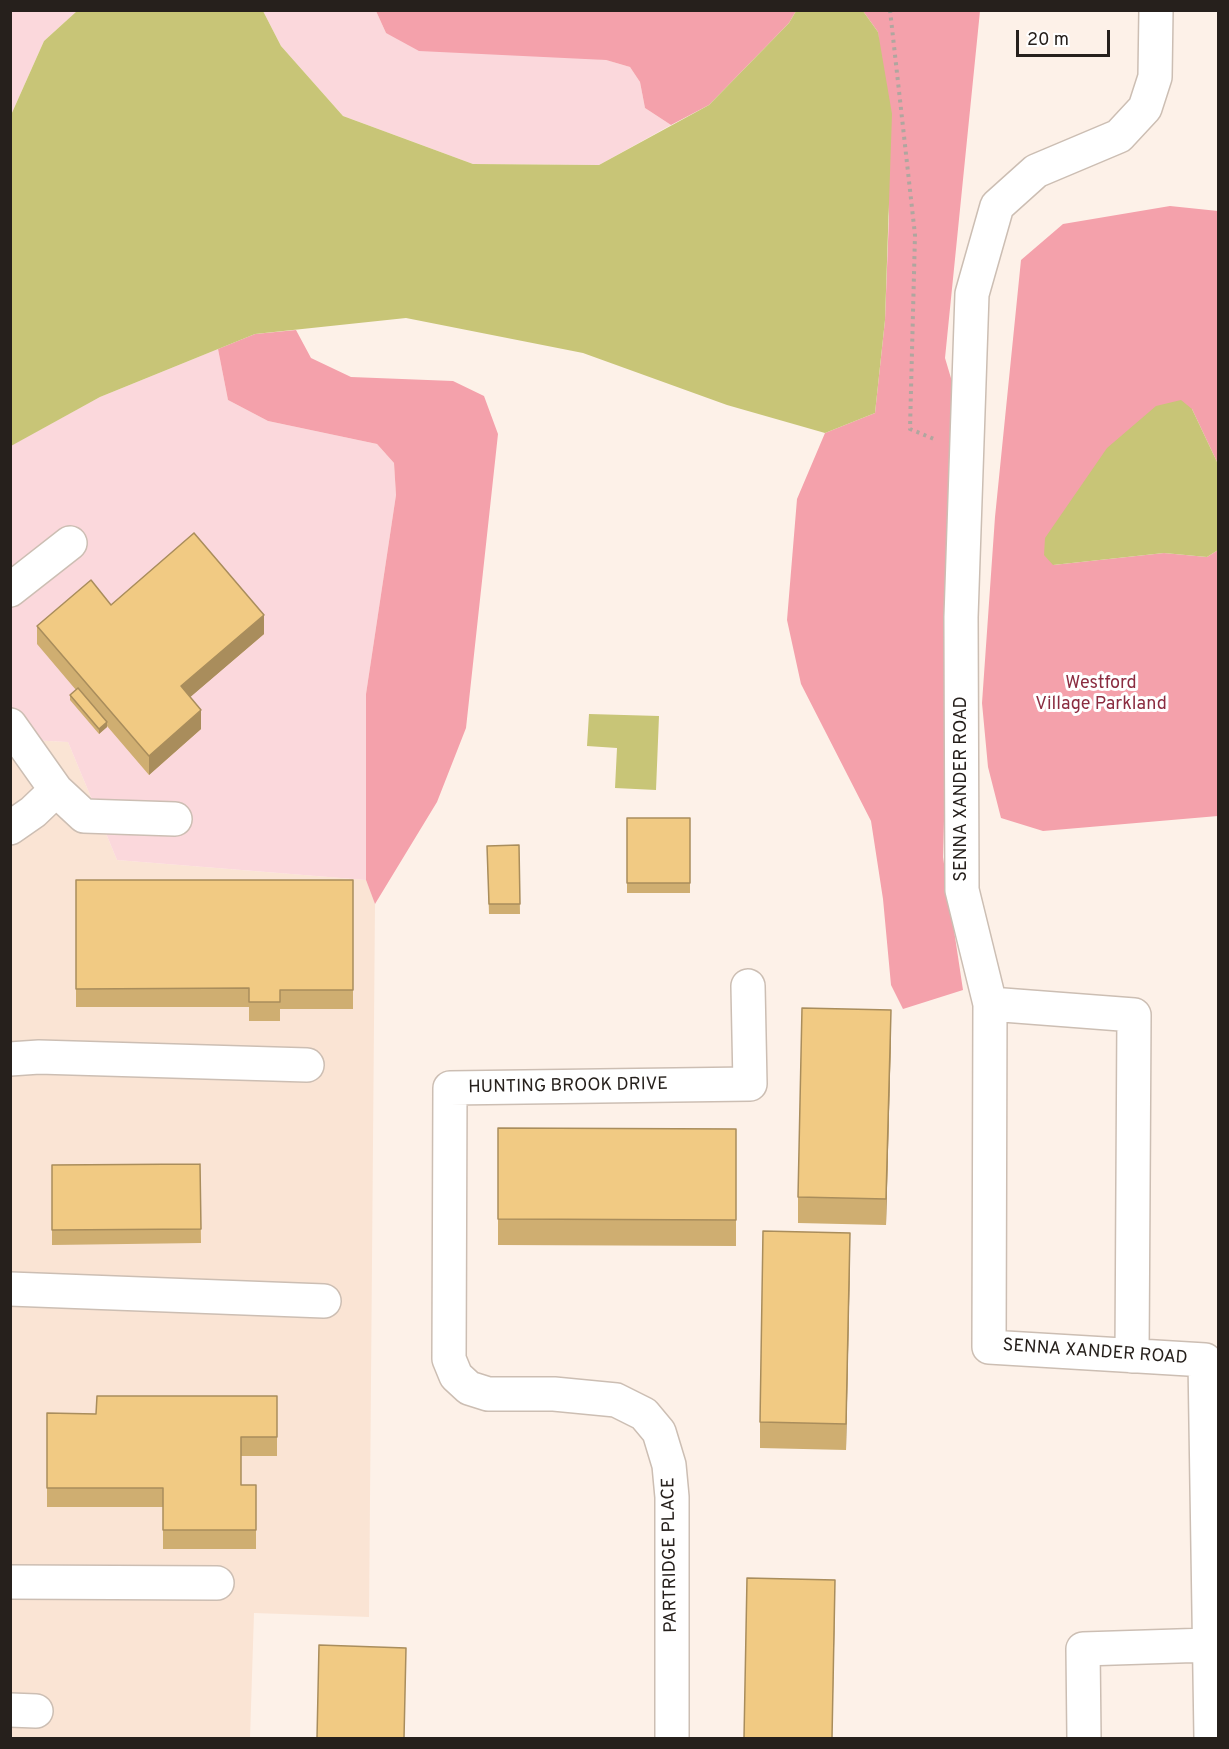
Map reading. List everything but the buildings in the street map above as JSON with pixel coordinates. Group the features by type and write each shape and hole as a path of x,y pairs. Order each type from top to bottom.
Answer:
{"street":[{"name":"SENNA XANDER ROAD","path":"1156,10 1155,77 1145,108 1119,136 1036,171 997,206 972,294 961,616 962,890 990,1004 989,1347 1205,1360 1211,1738"},
{"path":"10,590 70,543"},
{"path":"10,725 56,790 84,816 175,819"},
{"path":"10,828 33,812 56,790"},
{"name":"HUNTING BROOK DRIVE","path":"449,1359 450,1088 750,1084 748,986"},
{"path":"990,1004 1134,1016 1132,1356"},
{"path":"10,1059 39,1057 307,1065"},
{"path":"10,1289 324,1301"},
{"name":"PARTRIDGE PLACE","path":"449,1359 456,1376 470,1388 488,1394 554,1394 616,1400 644,1414 659,1432 669,1465 672,1497 672,1738"},
{"path":"10,1582 217,1583"},
{"path":"1083,1738 1083,1649 1209,1645"}],"path":[{"path":"890,10 915,235 910,429 966,453"}],"shaded area":[{"path":"11,11 77,11 44,41 11,115"},
{"path":"77,11 263,11 281,46 343,116 473,164 599,165 709,105 789,23 796,11 863,11 878,32 892,114 885,320 875,413 825,433 727,405 583,353 406,318 255,334 100,397 11,446 11,115 44,41"},
{"path":"263,11 376,11 386,33 606,60 630,67 640,82 645,108 671,125 599,165 473,164 343,116 281,46"},
{"path":"218,349 228,400 268,421 377,444 394,463 396,495 366,694 366,880 117,860 68,742 11,739 10,446 100,397"},
{"path":"1181,400 1192,409 1218,464 1218,550 1207,557 1164,553 1053,565 1044,555 1045,538 1107,448 1156,406"},
{"path":"589,714 659,716 656,790 615,788 617,748 587,746"},
{"path":"10,739 68,742 117,860 366,880 375,904 369,1617 254,1613 250,1738 11,1738"}],"green space":[{"path":"376,11 796,11 789,23 709,105 671,125 645,108 640,82 630,67 606,60 419,51 386,33"},
{"path":"863,11 980,11 945,358 956,395 943,857 963,990 903,1009 891,985 883,899 871,821 801,684 787,620 797,499 825,433 875,413 885,320 889,216 878,32"},
{"name":"Westford Village Parkland","path":"1170,206 1218,211 1218,464 1192,409 1053,565 1164,553 1207,557 1218,550 1218,816 1043,831 1001,818 988,767 982,703 995,517 1021,260 1063,224"},
{"path":"296,330 311,358 351,377 453,381 484,396 498,434 466,728 437,802 375,904 366,880 366,694 396,495 394,463 377,444 268,421 228,400 218,349 255,334"}]}
